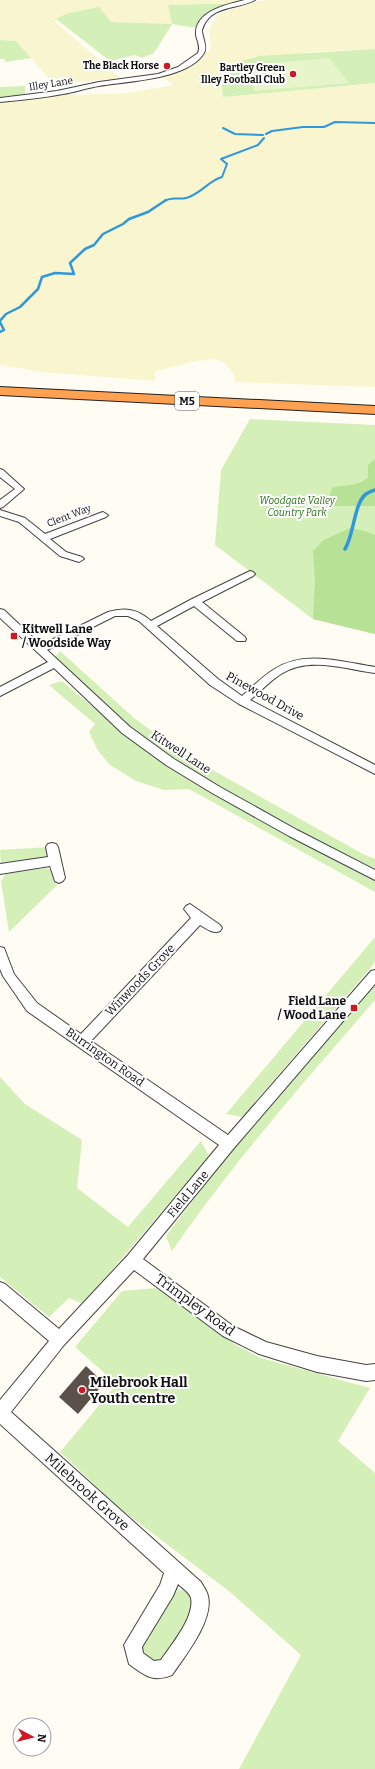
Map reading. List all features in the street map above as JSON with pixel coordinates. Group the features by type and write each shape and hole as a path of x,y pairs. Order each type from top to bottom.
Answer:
{"highway":[{"name":"M5","path":"0,380 375,399"},
{"name":"M5","path":"0,391 375,410"}],"street":[{"name":"Illey Lane","path":"0,100 57,93 98,84 154,76 189,64 203,50 199,30 203,22 214,12 252,0"},
{"path":"0,472 20,489 0,505"},
{"name":"Clent Way","path":"0,513 22,520 63,554 79,559"},
{"name":"Clent Way","path":"43,538 103,515"},
{"path":"150,626 195,601 250,574"},
{"path":"195,601 241,639"},
{"name":"Pinewood Drive","path":"39,650 112,614 124,611 132,612 214,682 243,701 375,770"},
{"name":"Kitwell Lane","path":"0,612 53,664 126,730 170,762 280,826 375,875"},
{"path":"243,701 279,670 295,664 313,660 375,670"},
{"path":"0,692 53,664"},
{"path":"52,847 59,878"},
{"path":"0,869 54,861"},
{"path":"190,909 199,918 216,928"},
{"name":"Winwoods Grove","path":"82,1041 199,918"},
{"name":"Burrington Road","path":"0,952 9,976 32,1006 229,1144"},
{"name":"Field Lane","path":"0,1413 59,1340 133,1260 229,1144 375,974"},
{"name":"Trimpley Road","path":"133,1260 228,1331 264,1349 317,1364 366,1373 375,1372"},
{"path":"0,1289 47,1328 59,1340"},
{"name":"Milebrook Grove","path":"0,1413 196,1589 201,1606 197,1620 166,1669 152,1670 135,1658 132,1645 167,1590 174,1570"}],"shaded area":[{"path":"0,0 243,0 227,4 168,5 172,24 111,22 102,11 66,14 54,21 120,78 53,83 16,41 0,40"},
{"path":"375,0 375,49 307,52 221,77 223,97 375,83 375,387 235,382 234,374 226,365 222,361 213,359 197,361 155,371 155,381 42,372 0,365 0,102 67,94 129,93 174,85 161,77 192,67 211,49 209,29 220,13 258,1"}],"green space":[{"path":"227,4 205,15 196,28 172,24 168,5"},
{"path":"99,7 111,22 172,24 154,53 142,58 135,55 110,61 56,19 66,14"},
{"path":"0,40 16,41 31,58 6,62 4,59 0,59"},
{"path":"375,49 375,83 223,97 221,77 224,69 239,62 259,56"},
{"name":"Bartley Green Illey Football Club","path":"329,58 349,83 255,91 238,66"},
{"path":"25,86 25,95 0,98 0,87"},
{"name":"Woodgate Valley Country Park","path":"250,419 375,425 375,634 313,619 215,545 221,470"},
{"path":"375,459 375,506 333,506 330,495 332,488 355,484 368,478 368,465"},
{"path":"350,528 375,535 375,634 313,619 315,581 313,551 324,540"},
{"path":"60,651 134,718 182,753 363,854 375,859 375,870 254,806 191,769 136,732 57,661 56,656"},
{"path":"62,681 128,735 179,772 263,822 375,881 375,892 189,789 164,790 136,781 110,765 98,751 89,732 95,724 49,685"},
{"path":"49,847 49,855 46,860 1,864 0,850"},
{"path":"46,868 51,870 57,885 9,932 1,881 6,874"},
{"path":"375,937 375,962 363,977 242,1117 226,1114"},
{"path":"375,984 375,1000 245,1154 195,1218 172,1251 166,1236 223,1161"},
{"path":"0,1077 25,1104 82,1140 77,1188 128,1227 201,1141 209,1156 83,1304 69,1298 49,1317 0,1277"},
{"path":"157,1288 236,1345 261,1358 370,1388 338,1441 375,1473 375,1769 239,1769 301,1655 230,1592 119,1508 60,1452 117,1384 75,1347 122,1291"},
{"path":"181,1589 190,1597 194,1608 162,1662 157,1665 145,1655 142,1640 176,1592"}],"building":[{"name":"Milebrook Hall Youth centre","path":"86,1366 104,1383 78,1414 59,1397"}],"waterway":[{"path":"266,134 272,131 303,127 324,127 335,122 375,123"},
{"path":"223,128 235,134 263,135"},
{"path":"165,201 170,199 186,198 196,194 213,181 222,177 227,164 221,159 258,145 264,138"},
{"path":"0,321 6,314 20,307 38,289 42,277 55,273 74,274 70,263 85,249 94,245 103,234 123,224 129,219 148,212 166,200"},
{"path":"0,322 4,330 0,332"},
{"path":"345,549 356,512 362,498 369,492 375,490"}],"place":[{"name":"The Black Horse","path":"167,66"},
{"name":"Bartley Green Illey Football Club","path":"293,74"},
{"name":"Kitwell Lane / Woodside Way","path":"14,636"},
{"name":"Field Lane / Wood Lane","path":"354,1008"},
{"name":"Milebrook Hall Youth centre","path":"82,1390"}]}
